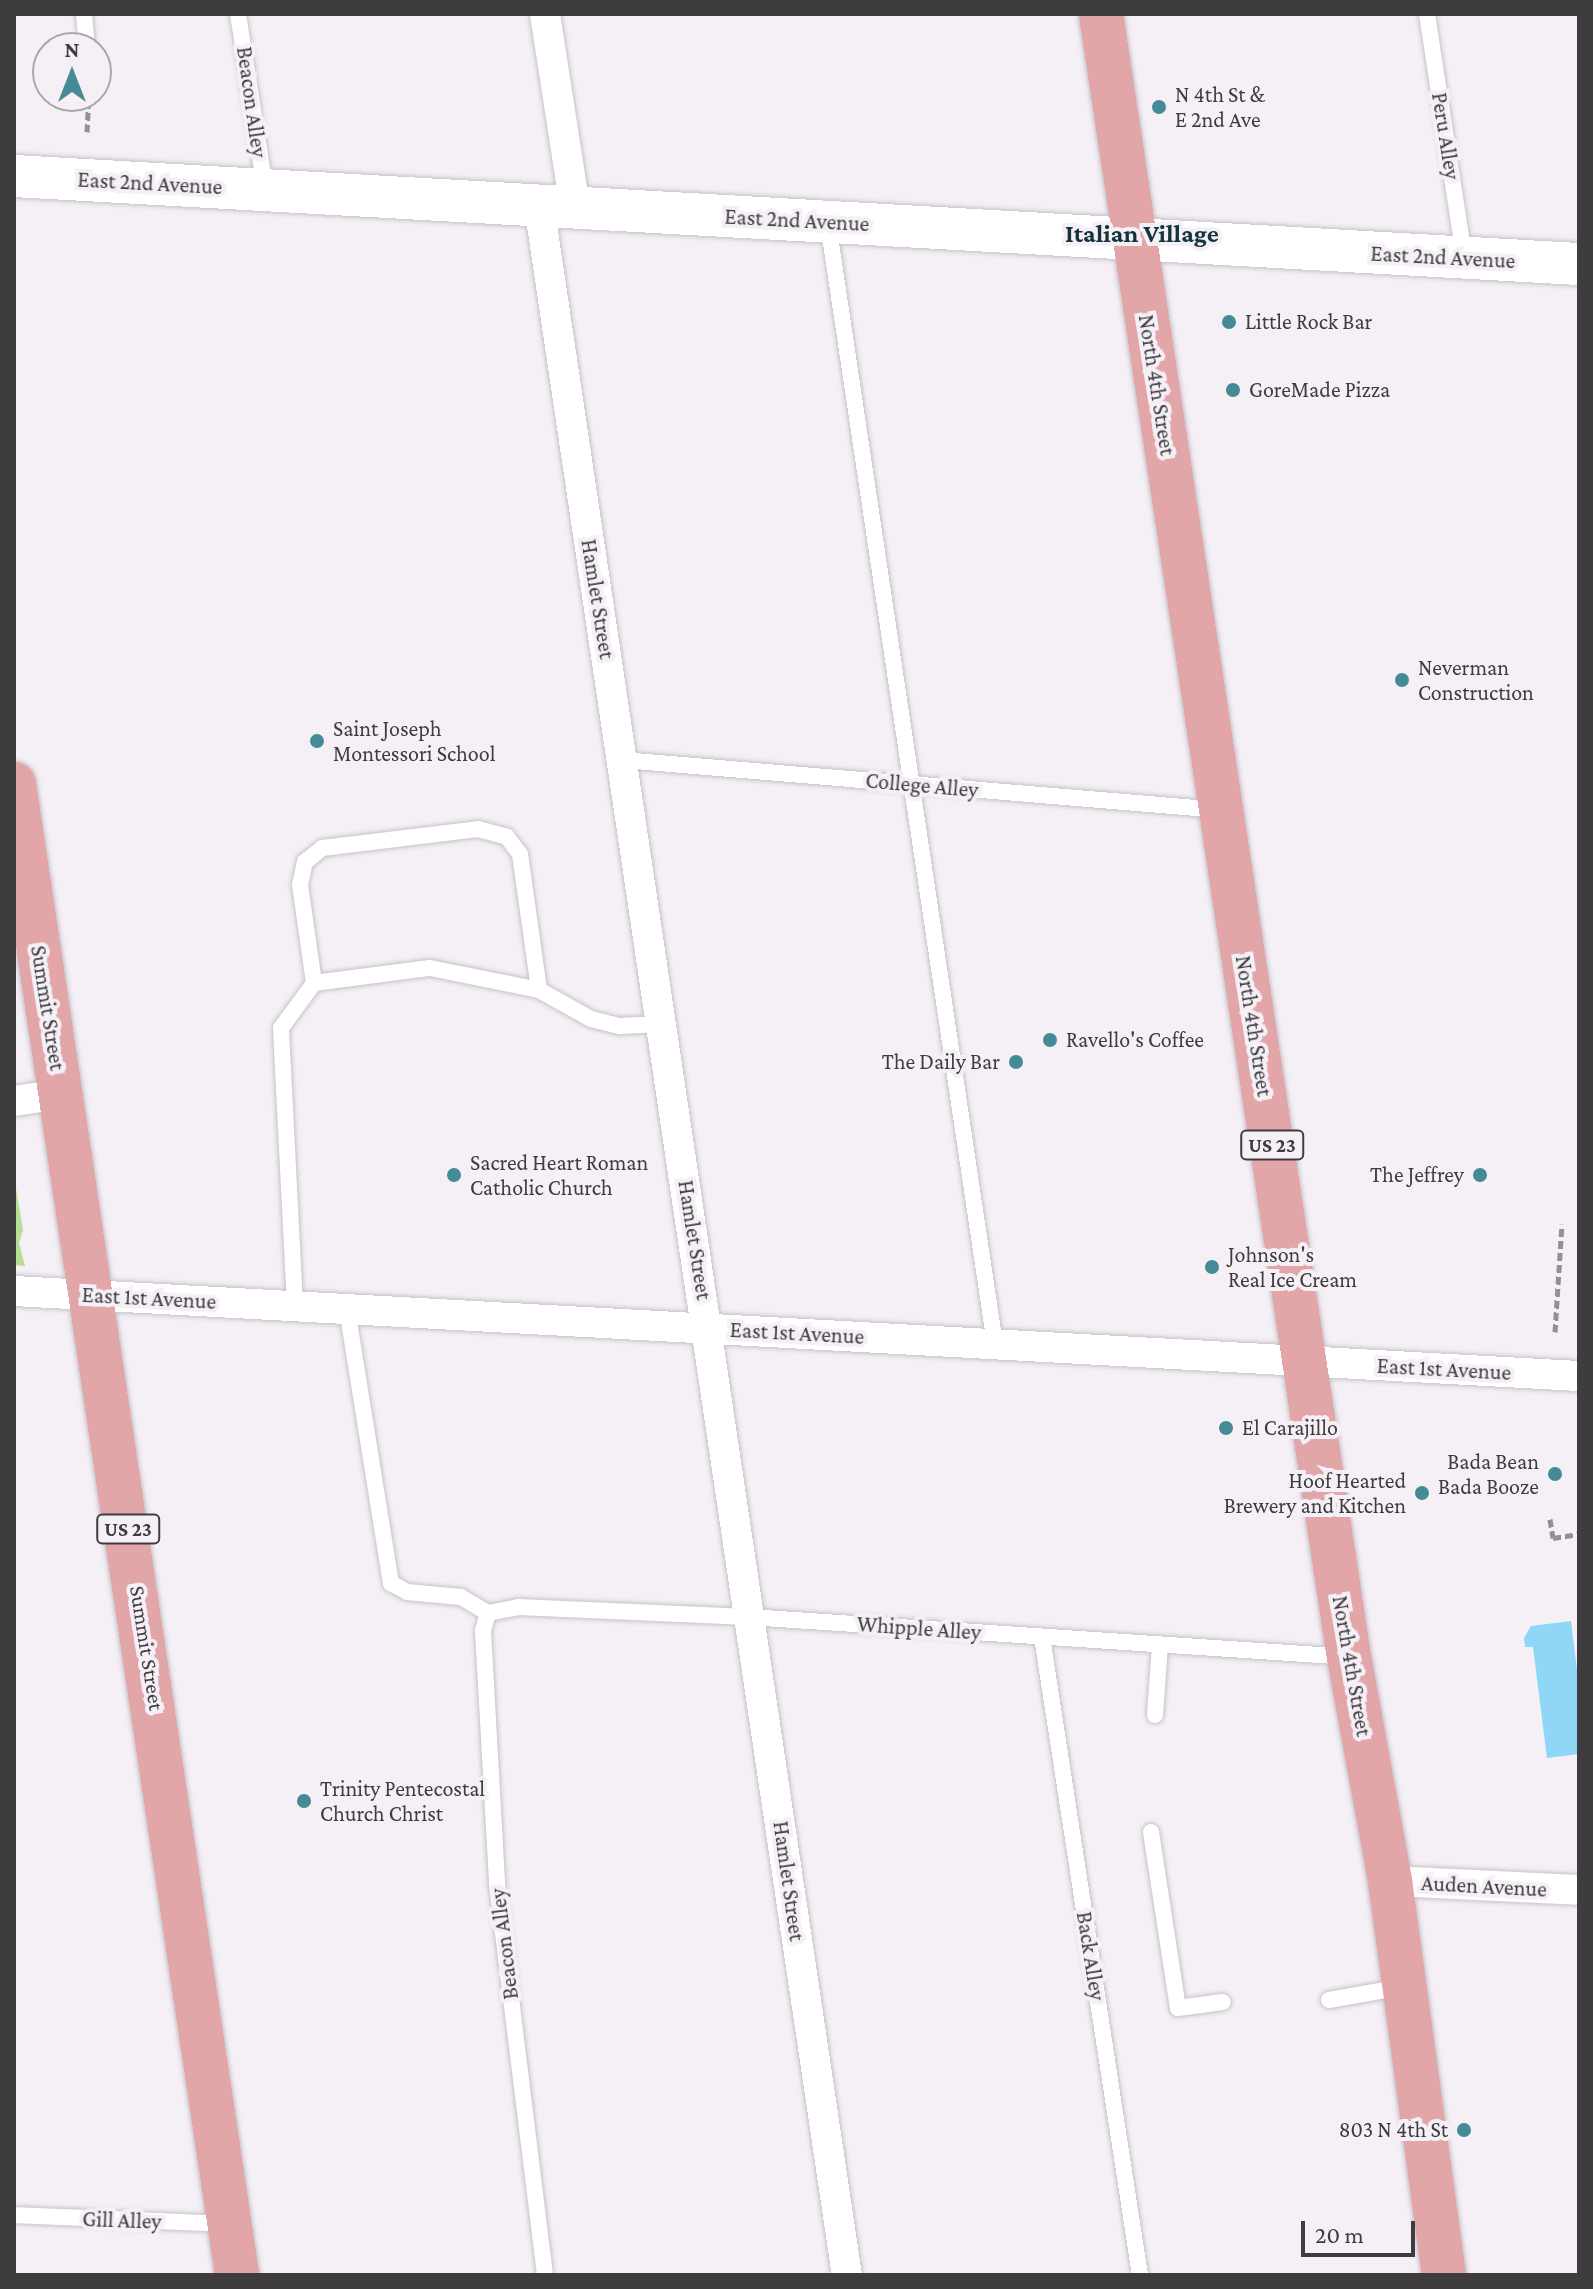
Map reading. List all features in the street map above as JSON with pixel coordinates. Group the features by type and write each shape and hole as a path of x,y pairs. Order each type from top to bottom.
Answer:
{"main road":[{"name":"North 4th Street","path":"1101,14 1349,1657 1390,1881 1444,2275"},
{"name":"Summit Street","path":"14,784 237,2275"}],"street":[{"name":"Hamlet Street","path":"545,14 557,206 623,760 847,2275"},
{"name":"East 2nd Avenue","path":"14,176 1579,264"},
{"path":"14,1101 61,1094"},
{"name":"East 1st Avenue","path":"14,1291 1579,1376"},
{"name":"Auden Avenue","path":"1390,1881 1579,1890"}],"lane":[{"name":"Beacon Alley","path":"238,14 265,189"},
{"name":"Peru Alley","path":"1427,14 1464,258"},
{"path":"828,222 995,1344"},
{"name":"College Alley","path":"623,760 1222,810"},
{"path":"295,1306 281,1028 314,983 300,885 305,862 322,848 478,829 507,837 520,854 539,990"},
{"path":"314,983 430,968 539,990 591,1019 620,1026 662,1024"},
{"path":"347,1309 391,1583 407,1592 461,1597 488,1613"},
{"name":"Whipple Alley","path":"488,1613 518,1607 749,1617 1349,1657"},
{"name":"Beacon Alley","path":"488,1613 483,1631 497,1884 545,2275"},
{"name":"Back Alley","path":"1042,1637 1140,2275"},
{"path":"1155,1715 1160,1645"},
{"path":"1151,1832 1178,2008 1223,2002"},
{"path":"1329,2000 1404,1986"},
{"name":"Gill Alley","path":"14,2215 230,2225"}],"path":[{"path":"87,132 88,112"},
{"path":"1555,1332 1562,1224"},
{"path":"1550,1519 1553,1538 1579,1534"}],"green space":[{"path":"14,1177 23,1230 19,1243 25,1266 14,1265"}],"water":[{"path":"1571,1621 1579,1686 1579,1754 1547,1758 1533,1647 1525,1647 1524,1638 1531,1626"}],"place":[{"name":"N 4th St & E 2nd Ave","path":"1159,107"},
{"name":"Little Rock Bar","path":"1229,322"},
{"name":"GoreMade Pizza","path":"1233,390"},
{"name":"Neverman Construction","path":"1402,680"},
{"name":"Saint Joseph Montessori School","path":"317,741"},
{"name":"Ravello's Coffee","path":"1050,1040"},
{"name":"The Daily Bar","path":"1016,1062"},
{"name":"Sacred Heart Roman Catholic Church","path":"454,1175"},
{"name":"The Jeffrey","path":"1480,1175"},
{"name":"Johnson's Real Ice Cream","path":"1212,1267"},
{"name":"El Carajillo","path":"1226,1428"},
{"name":"Bada Bean Bada Booze","path":"1555,1474"},
{"name":"Hoof Hearted Brewery and Kitchen","path":"1422,1493"},
{"name":"Trinity Pentecostal Church Christ","path":"304,1801"},
{"name":"803 N 4th St","path":"1464,2130"}],"district":[{"name":"Italian Village","path":"1142,234"}]}
